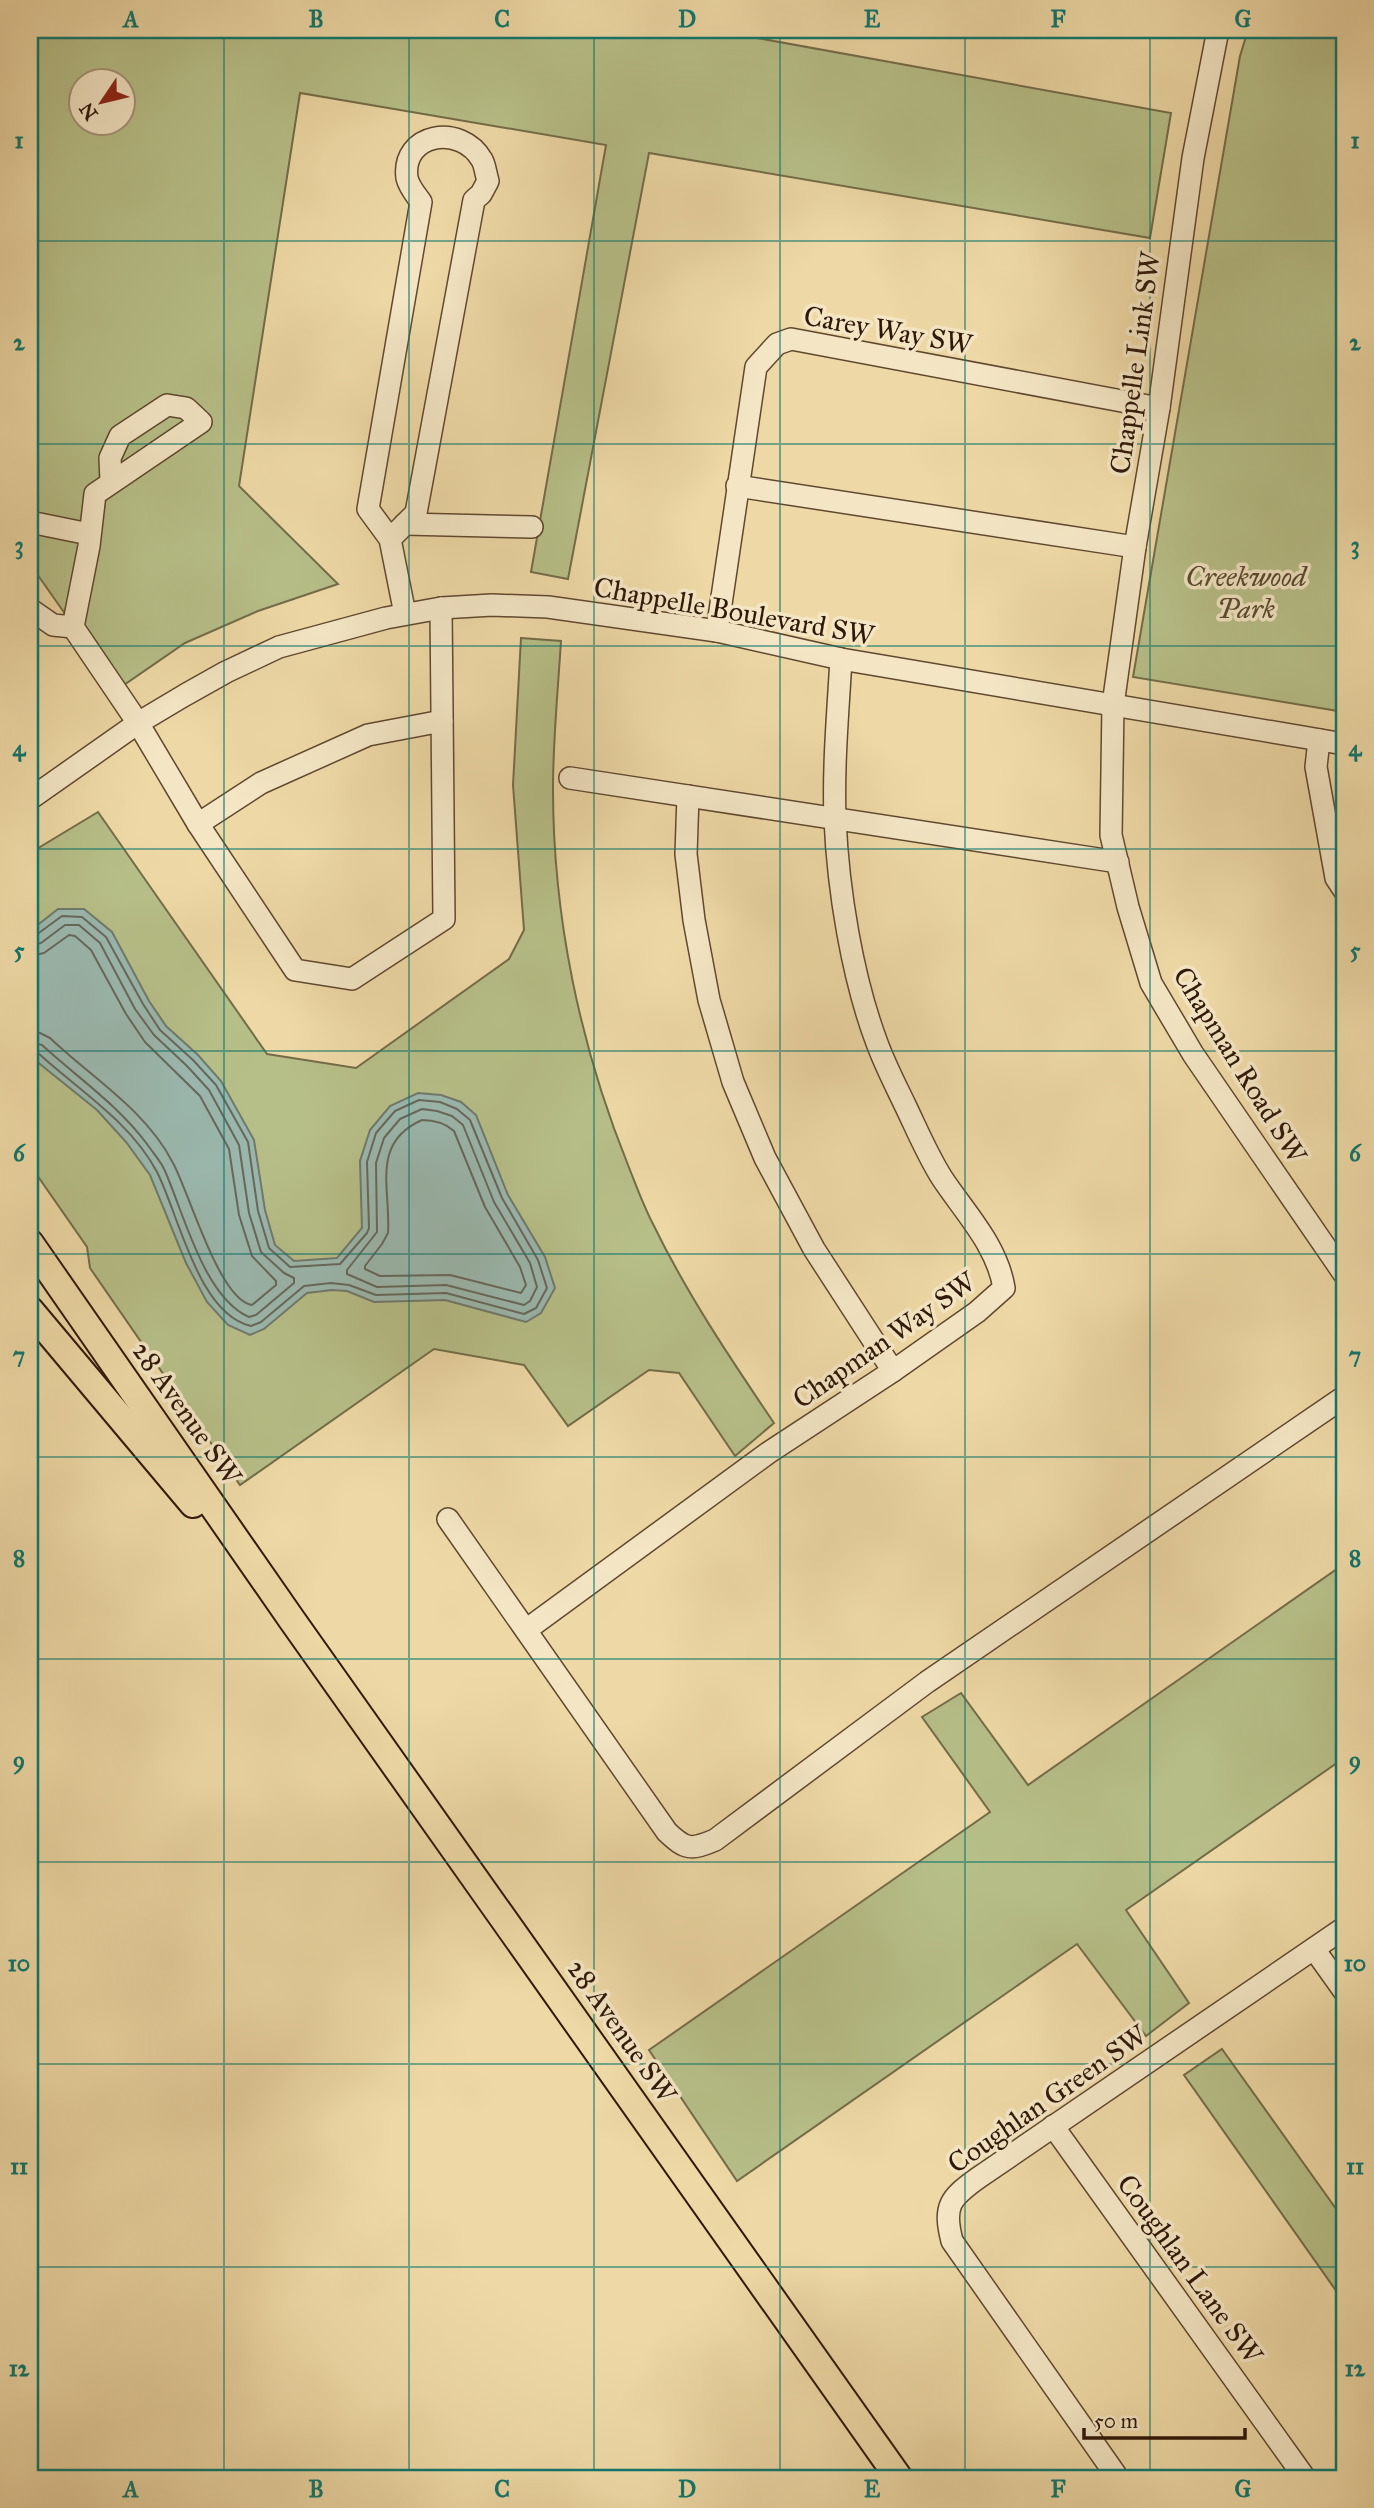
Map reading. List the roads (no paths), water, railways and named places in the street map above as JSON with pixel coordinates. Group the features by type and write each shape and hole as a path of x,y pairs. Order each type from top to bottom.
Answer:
{"main road":[{"name":"28 Avenue SW","path":"30,1243 292,1620 899,2478"},
{"path":"30,1251 57,1282"},
{"name":"28 Avenue SW","path":"30,1310 292,1620"}],"street":[{"name":"Chappelle Link SW","path":"1113,705 1193,158 1218,30"},
{"path":"397,532 416,513 474,200 488,181 482,160 465,142 449,136 428,139 414,151 407,168 408,182 421,202 368,509 397,532 532,527"},
{"name":"Carey Way SW","path":"717,631 756,367 777,344 791,339 1158,408"},
{"path":"111,482 95,494 73,627 138,723 198,824 295,970 352,979 443,919 441,608"},
{"path":"737,486 1135,547"},
{"path":"30,522 89,534"},
{"path":"397,532 405,614"},
{"name":"Chappelle Boulevard SW","path":"30,799 138,723 226,672 279,647 334,630 405,614 441,608 492,605 548,607 717,631 841,659 1344,744"},
{"path":"30,609 52,625 73,627"},
{"name":"Chapman Way SW","path":"526,1630 768,1453 977,1312 1004,1288 1001,1270 993,1250 940,1174 877,1043 855,966 841,892 835,818 835,750 841,659"},
{"name":"Chapman Road SW","path":"1113,705 1111,835 1128,906 1152,983 1193,1054 1344,1275"},
{"path":"198,824 261,783 368,735 442,721"},
{"path":"1319,740 1316,767 1337,844 1336,878 1344,890"},
{"path":"569,778 1118,862"},
{"path":"688,796 686,854 694,920 709,1000 733,1082 765,1158 814,1249 892,1371"},
{"path":"448,1520 667,1832 682,1846 697,1848 715,1840 927,1682 1344,1398"},
{"name":"Coughlan Green SW","path":"1118,2478 952,2241 946,2219 950,2205 959,2192 1344,1928"},
{"path":"1314,1949 1344,1991"},
{"name":"Coughlan Lane SW","path":"1054,2126 1305,2478"}],"water":[{"path":"58,909 84,909 112,932 149,1001 166,1026 198,1055 221,1081 254,1140 265,1210 275,1245 294,1261 337,1258 362,1228 360,1161 370,1130 390,1106 418,1093 441,1095 461,1102 476,1115 508,1195 545,1257 555,1288 541,1313 526,1322 445,1300 374,1302 347,1291 332,1290 307,1293 264,1329 250,1335 228,1325 207,1302 186,1263 150,1175 126,1142 97,1110 30,1056 30,931"}],"park label":[{"name":"Creekwood Park","path":"1246,592"}]}
